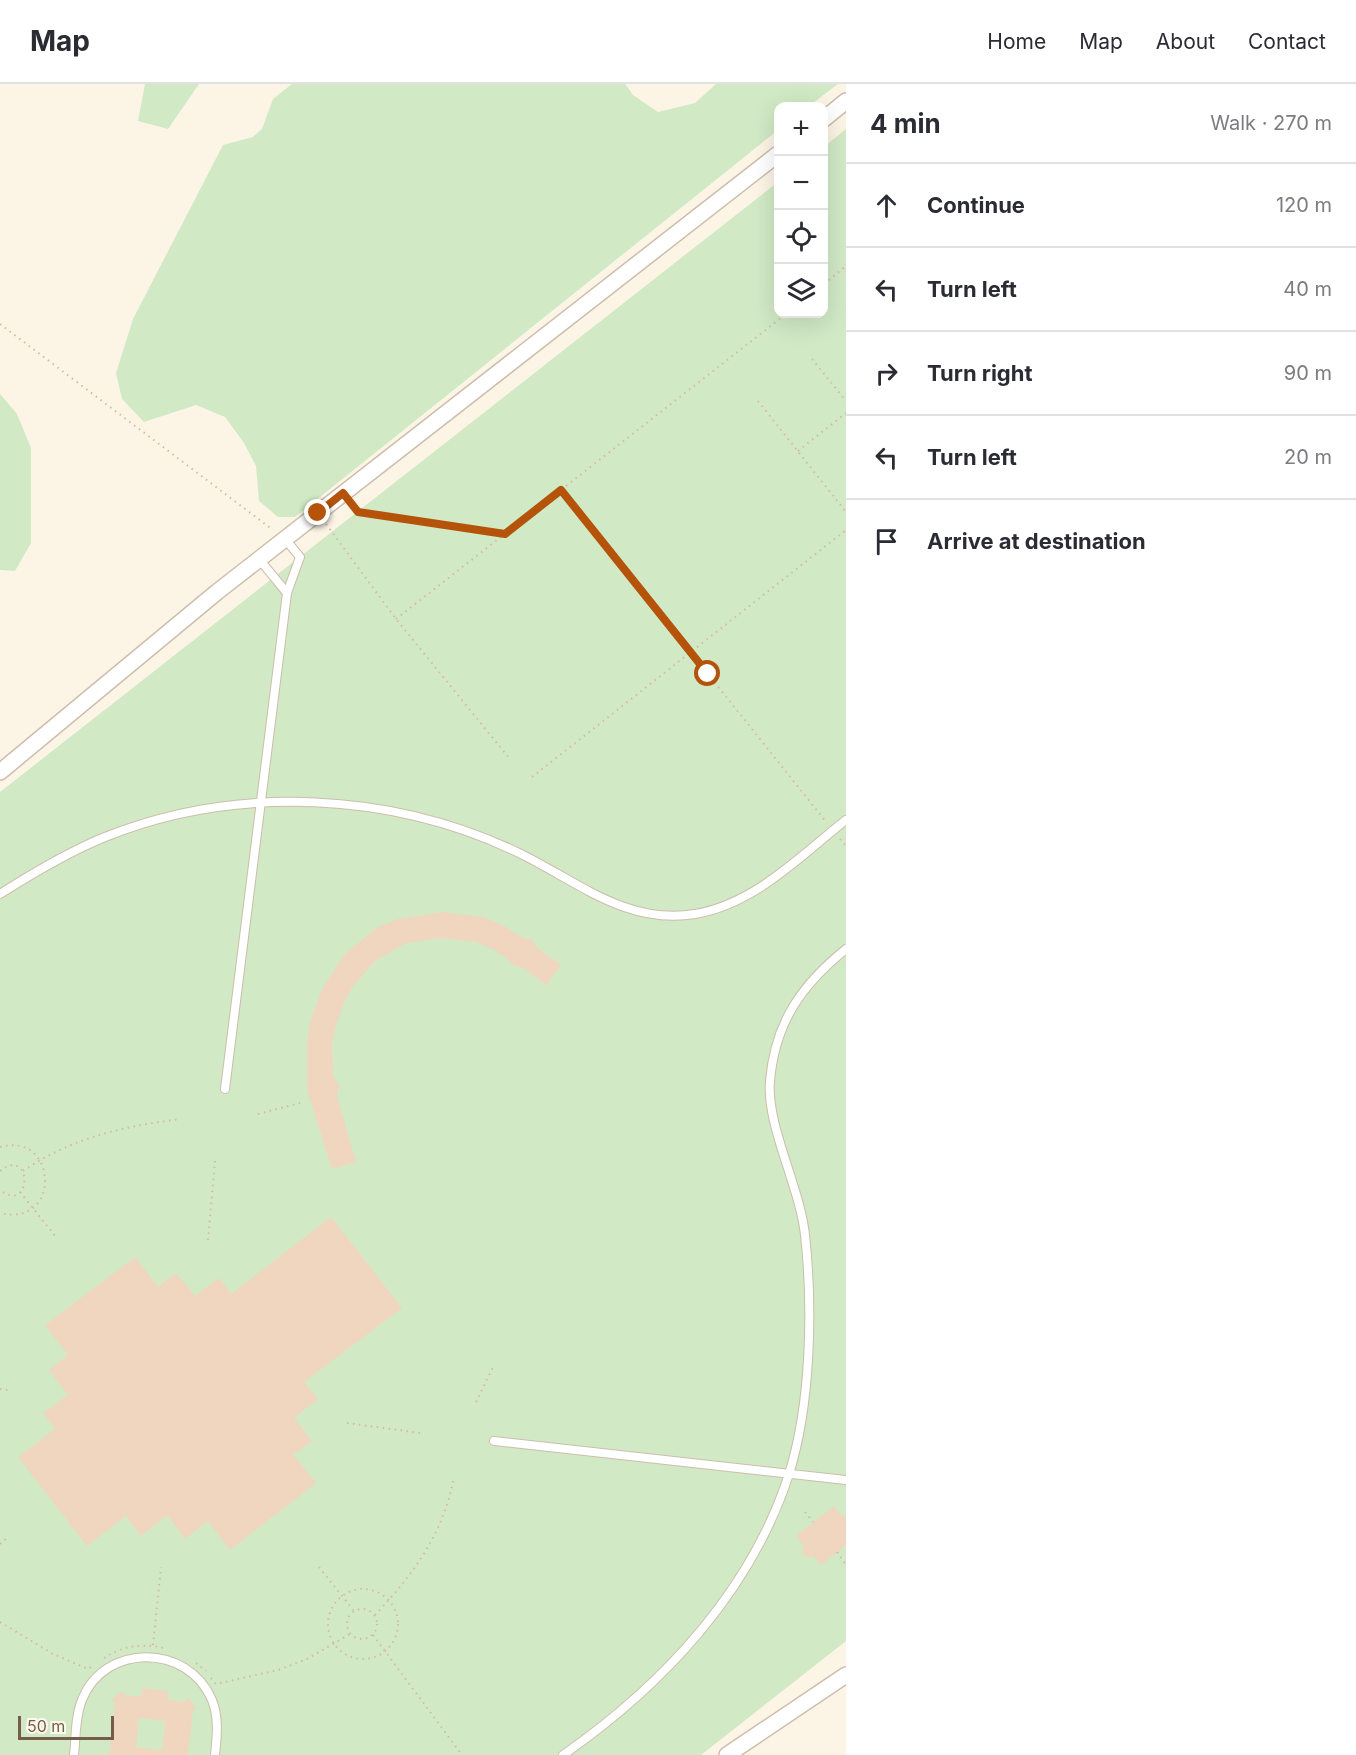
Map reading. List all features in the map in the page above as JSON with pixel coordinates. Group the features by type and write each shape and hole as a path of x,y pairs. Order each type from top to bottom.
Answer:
{"street":[{"path":"828,116 846,101"},
{"path":"0,772 259,559 775,156"},
{"path":"727,1755 846,1675"}],"lane":[{"path":"225,1089 288,593 300,557 285,539"},
{"path":"259,559 288,593"},
{"path":"0,894 39,869 105,837 162,818 218,807 333,802 423,816 473,833 519,853 607,903 640,913 695,914 745,897 846,820"},
{"path":"564,1755 608,1724 667,1671 707,1623 742,1574 768,1524 789,1474 803,1404 809,1283 804,1232 794,1182 771,1107 770,1083 776,1045 798,998 814,976 846,949"},
{"path":"494,1441 846,1480"},
{"path":"74,1755 81,1701 92,1681 111,1664 122,1659 152,1656 182,1667 207,1689 216,1716 215,1755"}],"path":[{"path":"828,281 846,266"},
{"path":"396,619 781,318"},
{"path":"0,324 285,539"},
{"path":"813,359 846,401"},
{"path":"758,402 846,512"},
{"path":"798,451 846,413"},
{"path":"561,490 846,846"},
{"path":"343,493 358,512 505,534"},
{"path":"318,513 396,619 509,758"},
{"path":"532,777 846,530"},
{"path":"258,1114 300,1103"},
{"path":"22,1171 39,1159 81,1139 112,1130 181,1119"},
{"path":"0,1147 24,1148 39,1159 44,1167 46,1185 33,1208 16,1215 0,1213"},
{"path":"208,1240 215,1161"},
{"path":"0,1169 10,1165 22,1171 26,1184 20,1192 11,1195 0,1190"},
{"path":"20,1192 56,1237"},
{"path":"476,1402 494,1365"},
{"path":"0,1389 8,1390"},
{"path":"346,1423 420,1433"},
{"path":"375,1615 405,1584 424,1556 440,1523 454,1478"},
{"path":"805,1512 813,1522"},
{"path":"0,1544 8,1537"},
{"path":"837,1552 846,1565"},
{"path":"153,1646 161,1567"},
{"path":"319,1567 354,1611"},
{"path":"360,1588 371,1589 389,1600 394,1608 398,1627 396,1636 385,1651 376,1657 357,1659 340,1651 333,1644 328,1634 329,1613 342,1595 360,1588"},
{"path":"363,1609 375,1615 377,1628 373,1635 359,1639 350,1634 348,1619 354,1611 363,1609"},
{"path":"373,1635 462,1755"}],"green space":[{"path":"145,84 199,84 168,129 138,121"},
{"path":"292,84 625,84 633,95 658,112 695,103 716,84 838,84 814,102 774,102 774,133 295,517 278,517 259,501 256,466 244,443 225,417 196,405 144,422 122,399 116,373 133,319 223,145 253,137 262,129 273,99"},
{"path":"846,129 846,1641 701,1755 0,1755 0,792 774,185 774,318 828,318 828,144"},
{"path":"0,394 17,414 31,448 31,543 15,571 0,570"}],"building":[{"path":"442,912 483,917 506,927 521,937 532,940 537,948 561,965 546,985 523,968 511,964 507,958 494,950 476,942 442,938 406,943 375,961 354,985 345,1000 335,1028 332,1045 333,1076 339,1085 337,1096 356,1162 332,1169 307,1090 307,1042 310,1022 322,989 344,955 376,928 398,919"},
{"path":"331,1217 402,1308 304,1382 318,1399 294,1418 312,1441 293,1455 316,1483 230,1550 208,1521 185,1539 167,1515 141,1536 126,1516 87,1546 18,1457 55,1429 43,1413 68,1395 49,1370 68,1355 45,1325 135,1257 158,1287 176,1273 195,1296 219,1278 231,1294"},
{"path":"834,1506 842,1516 846,1515 846,1545 821,1565 813,1556 806,1557 802,1552 804,1546 796,1536"},
{"path":"142,1688 168,1691 167,1699 184,1702 188,1698 196,1708 193,1711 188,1755 109,1755 115,1704 112,1699 122,1691 125,1695 141,1697","holes":["139,1718 165,1721 162,1750 136,1747"]}],"route":[{"path":"318,513 343,493 358,512 505,534 561,490 708,674"}]}
